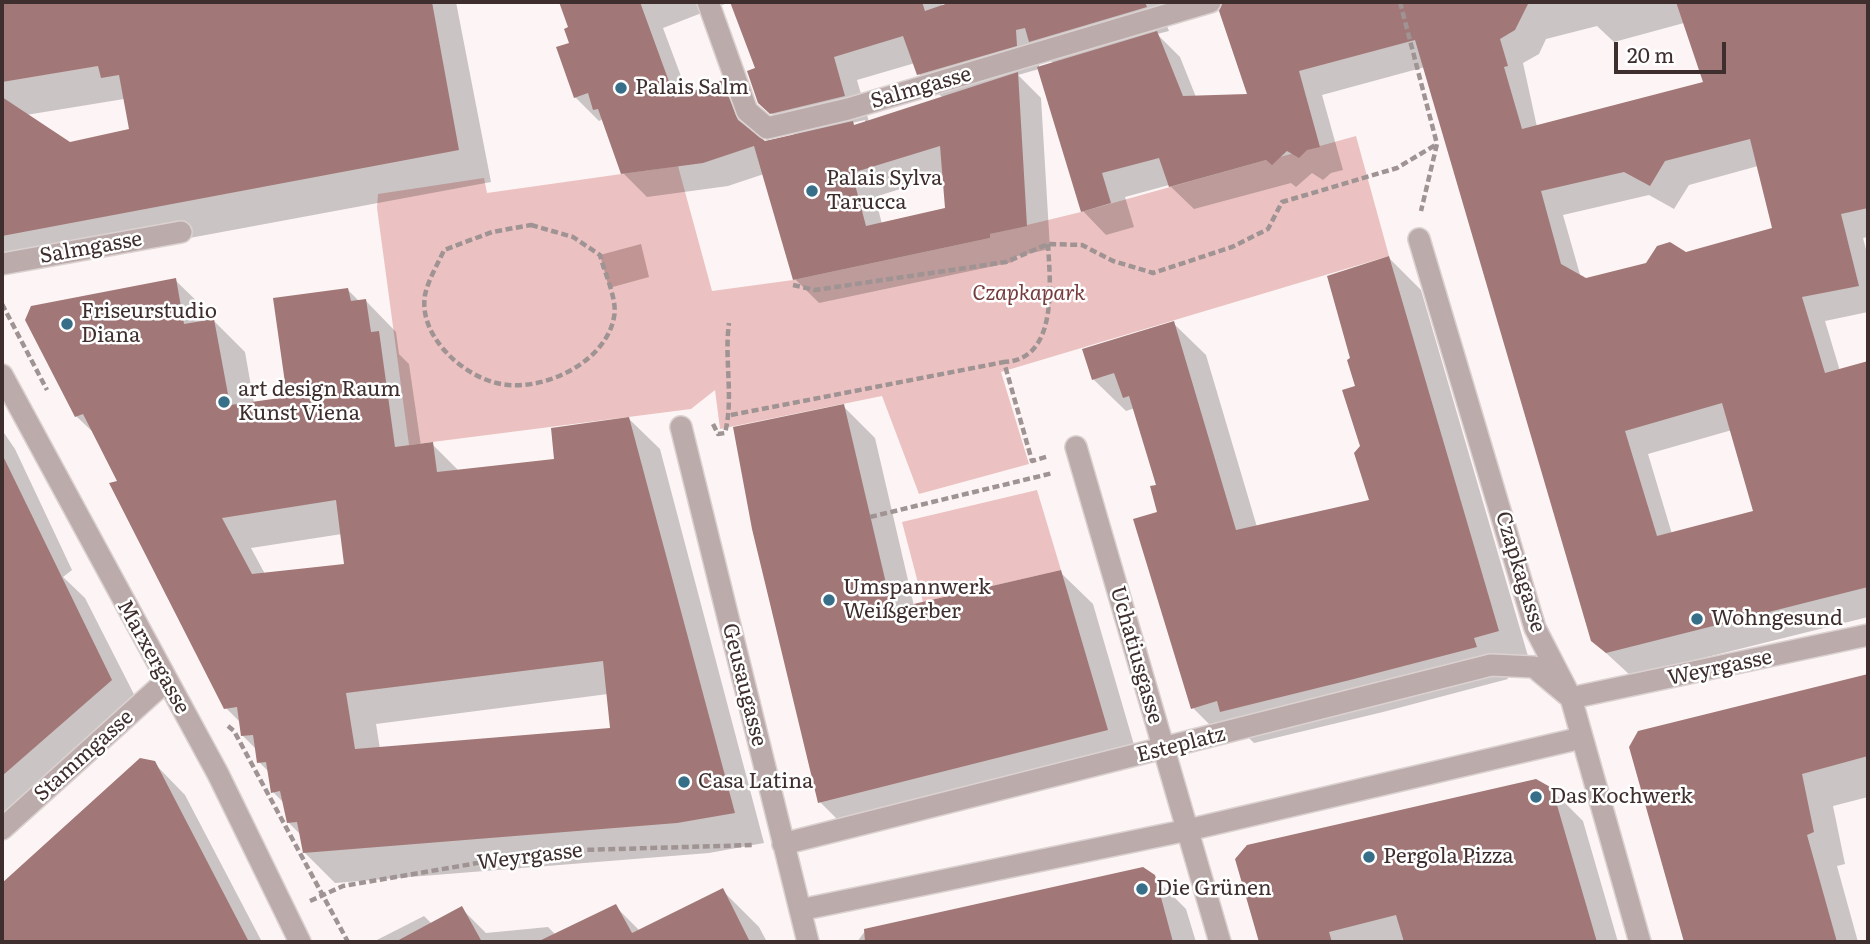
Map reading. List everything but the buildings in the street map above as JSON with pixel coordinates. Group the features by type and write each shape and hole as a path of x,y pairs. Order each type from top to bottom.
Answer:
{"street":[{"name":"Salmgasse","path":"708,2 747,111 767,128 848,109 1210,2"},
{"name":"Salmgasse","path":"2,264 181,232"},
{"name":"Czapkagasse","path":"1419,239 1535,628 1571,698 1640,942"},
{"name":"Marxergasse","path":"2,375 165,682 218,774 300,942"},
{"name":"Geusaugasse","path":"681,427 808,942"},
{"name":"Uchatiusgasse","path":"1076,447 1220,942"},
{"name":"Weyrgasse","path":"1571,698 1868,635"},
{"name":"Esteplatz","path":"783,844 1164,750 1491,665 1534,667 1571,698"},
{"name":"Stammgasse","path":"2,829 165,682"},
{"path":"800,910 1188,830 1581,738"}],"path":[{"path":"1400,2 1437,144 1421,207 1419,239"},
{"path":"793,285 815,290 1006,261 1048,244 1082,245 1114,261 1153,273 1232,247 1268,229 1282,202 1397,168 1437,144"},
{"path":"531,225 573,237 600,255 609,288 615,314 607,341 573,372 540,382 501,384 460,365 430,335 425,295 444,250 492,232 531,225"},
{"path":"731,415 1004,362 1019,362 1034,349 1048,319 1051,293 1048,244"},
{"path":"681,427 710,419 718,434 725,433 731,415 725,352 729,323"},
{"path":"1004,362 1032,461 1076,447"},
{"path":"870,517 1033,478"},
{"name":"Weyrgasse","path":"285,914 343,887 548,851 783,844"},
{"path":"324,895 348,942"}],"green space":[{"name":"Czapkapark","path":"1356,136 1389,256 1001,372 1029,464 919,494 882,396 720,429 715,390 691,409 409,445 377,208 378,194 484,178 487,193 678,166 712,291 793,280 990,238 990,234 1081,212 1266,160 1272,164 1280,157"},
{"path":"1037,490 1061,570 923,602 902,522"}],"shaded area":[{"path":"641,244 649,277 609,288 600,255"}],"place":[{"name":"Palais Salm","path":"621,88"},
{"name":"Palais Sylva Tarucca","path":"812,191"},
{"name":"Friseurstudio Diana","path":"67,324"},
{"name":"art design Raum Kunst Viena","path":"224,402"},
{"name":"Umspannwerk Weißgerber","path":"829,600"},
{"name":"Wohngesund","path":"1697,619"},
{"name":"Casa Latina","path":"684,782"},
{"name":"Das Kochwerk","path":"1536,797"},
{"name":"Pergola Pizza","path":"1369,857"},
{"name":"Die Grünen","path":"1142,889"}]}
